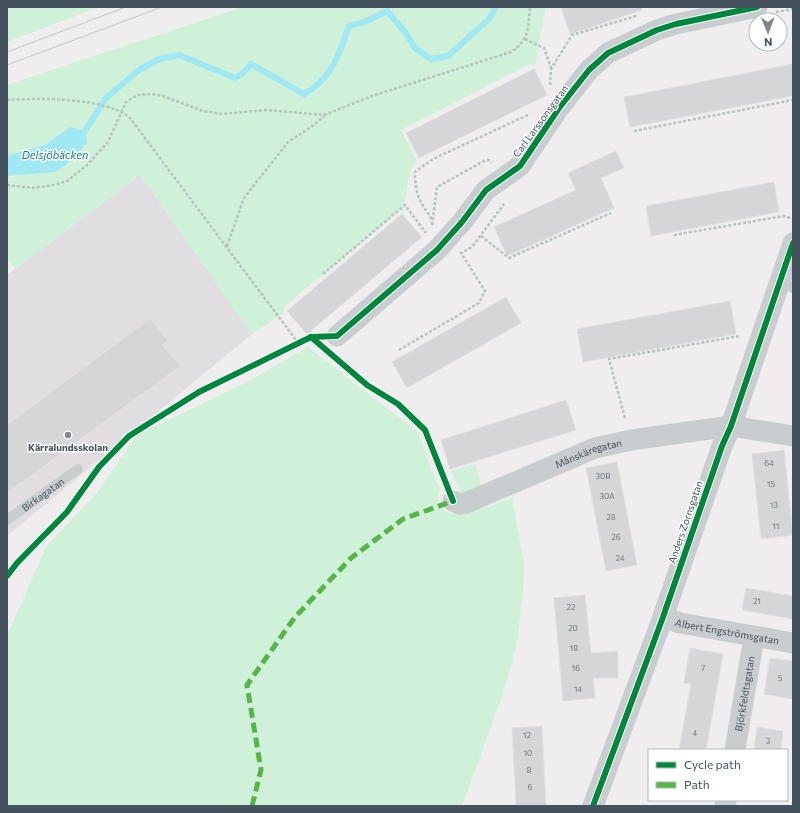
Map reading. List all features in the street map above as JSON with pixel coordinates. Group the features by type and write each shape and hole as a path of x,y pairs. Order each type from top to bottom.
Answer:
{"street":[{"name":"Carl Larssonsgatan","path":"337,336 437,250 457,228 486,190 520,166 559,108 589,70 608,53 663,28 766,10"},
{"name":"Anders Zornsgatan","path":"593,806 663,617 722,446 787,285 793,243"},
{"name":"Månskäregatan","path":"453,500 460,504 466,503 595,448 631,440 731,426 793,436"},
{"name":"Albert Engströmsgatan","path":"663,617 680,623 793,643"},
{"name":"Björkfeldtsgatan","path":"735,749 754,637"}],"lane":[{"name":"Birkagatan","path":"7,520 78,469"}],"path":[{"path":"227,247 244,198 288,142 314,125 324,115 372,96 511,52 526,39 530,7"},
{"path":"766,10 793,9"},
{"path":"526,39 544,48 551,69"},
{"path":"7,185 33,188 54,185 67,181 87,165 108,142 126,102 137,95 151,94 163,96 203,111 222,114 267,110 324,115"},
{"path":"7,100 73,100 122,111 146,137 299,344"},
{"path":"634,130 793,100"},
{"path":"432,220 422,205 415,188 415,172 433,159 536,111"},
{"path":"399,350 479,303 485,291 461,252 472,247 508,198"},
{"path":"323,274 405,205 427,234"},
{"path":"481,236 509,258 611,213"},
{"path":"674,235 784,216 793,219"},
{"path":"625,418 609,359 742,336 740,343"}],"shaded area":[{"name":"Kärralundsskolan","path":"140,175 252,334 7,536 7,275"}],"green space":[{"path":"7,7 99,7 7,42"},
{"path":"243,7 546,7 535,65 530,64 401,130 417,161 410,171 403,211 399,210 284,307 284,313 252,334 140,175 15,269 7,258 7,176 12,177 67,164 87,143 70,127 45,145 7,156 7,85"},
{"path":"308,347 418,432 440,489 438,502 446,512 454,514 462,513 512,498 525,567 518,639 504,691 462,806 7,806 7,636 46,547 96,494 137,435 249,381"},
{"path":"475,464 482,488 462,497 451,471"}],"water":[{"name":"Delsjöbäcken","path":"70,127 85,131 87,143 67,164 55,172 7,176 7,156 45,145"}],"building":[{"path":"561,7 642,7 642,10 570,34"},
{"path":"793,64 793,96 630,127 624,97"},
{"path":"534,69 547,95 419,158 406,133"},
{"path":"616,151 624,168 601,178 614,208 507,256 494,227 576,190 568,173"},
{"path":"774,182 779,212 651,236 646,206"},
{"path":"402,214 422,237 307,334 287,311"},
{"path":"506,297 521,323 407,388 392,362"},
{"path":"730,301 736,334 583,362 577,329"},
{"path":"150,319 168,341 162,345 180,366 7,493 7,425"},
{"path":"566,400 576,430 450,469 441,440"},
{"path":"784,450 793,535 761,539 752,454"},
{"path":"617,462 637,565 606,571 586,468"},
{"path":"746,588 793,596 793,619 742,610"},
{"path":"585,595 591,653 618,651 618,678 593,678 595,698 563,701 554,598"},
{"path":"690,648 723,654 706,749 679,749 691,684 684,683"},
{"path":"770,658 793,661 793,699 764,694"},
{"path":"542,726 546,806 516,806 512,728"},
{"path":"757,727 783,731 781,749 754,749"}],"waterway":[{"name":"Delsjöbäcken","path":"85,131 106,98 139,70 159,59 179,55 235,78 242,74 251,64 304,94 313,88 328,73 338,56 349,26 367,21 387,11 406,33 415,48 431,59 448,56 489,19 496,7"}],"tram line":[{"path":"7,52 126,7"},
{"path":"7,65 162,7"}],"marked path":[{"path":"252,806 261,770 247,685 295,617 351,558 403,519 453,501 452,497"}],"cycle path":[{"path":"7,576 17,563 67,512 99,467 129,436 199,392 311,337 337,336 437,250 462,222 486,190 520,166 559,108 589,70 608,53 657,30 676,24 757,7"},
{"path":"593,806 663,617 722,446 731,426 793,243"},
{"path":"311,337 367,385 398,404 425,430 453,501"}],"place":[{"name":"Kärralundsskolan","path":"68,435"}]}
